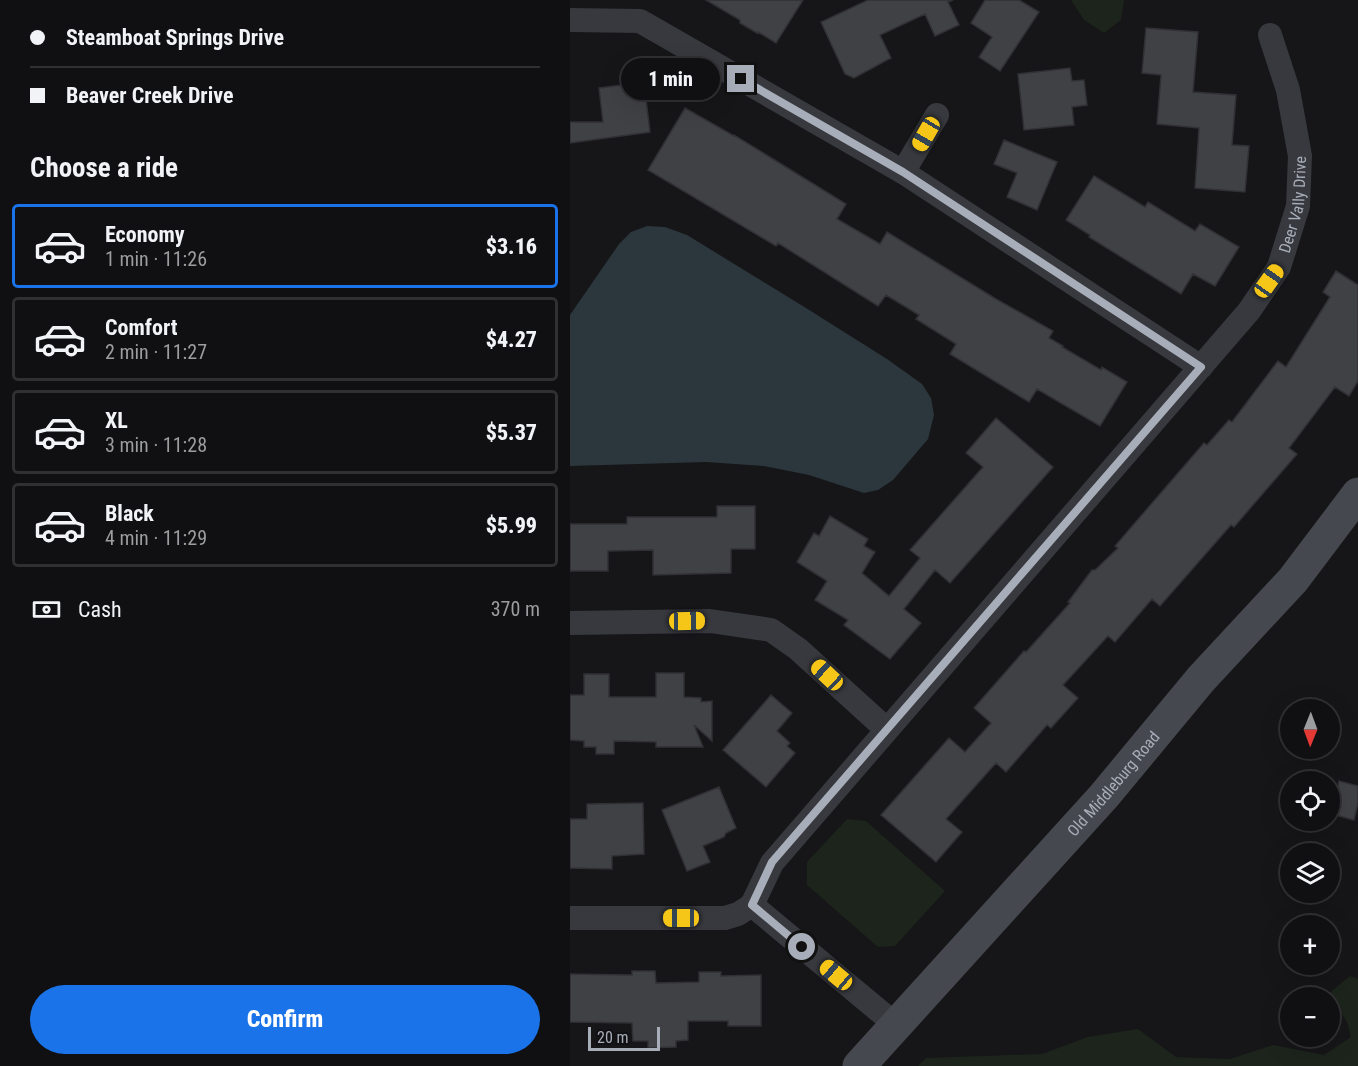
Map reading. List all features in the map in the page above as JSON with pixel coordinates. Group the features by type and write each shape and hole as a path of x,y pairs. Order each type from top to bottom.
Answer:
{"main road":[{"name":"Old Middleburg Road","path":"859,1066 1104,796 1201,679 1293,580 1358,494"}],"street":[{"path":"570,20 640,21 903,172 1201,367"},
{"name":"Deer Vally Drive","path":"752,905 772,862 1201,367 1249,310 1279,267 1298,206 1300,156 1288,90 1270,35"},
{"path":"903,172 937,115"},
{"path":"570,623 710,621 771,630 798,649 886,729"},
{"path":"570,918 725,918 738,914 752,905 896,1025"}],"shaded area":[{"path":"1071,0 1124,0 1121,20 1104,33 1084,20"},
{"path":"647,226 665,227 687,235 887,359 922,384 931,398 934,415 928,439 893,480 878,490 864,493 809,475 764,466 706,462 570,466 570,315 619,244 631,232"},
{"path":"847,819 866,821 945,891 895,946 878,947 807,885 807,862"},
{"path":"1350,976 1358,979 1358,1066 918,1066 926,1058 1042,1054 1088,1037 1138,1029 1176,1057 1230,1059 1273,1045 1324,1055 1340,1047 1340,1044 1351,1037 1347,1022 1340,1012 1340,987 1337,987"}],"building":[{"path":"706,0 803,0 776,43 740,23 740,20"},
{"path":"868,0 953,0 948,2 959,25 935,36 925,14 880,35 891,58 854,78 845,74 821,22"},
{"path":"985,0 1019,0 1039,12 1000,71 979,57 992,37 971,23"},
{"path":"1146,28 1198,32 1193,92 1236,95 1232,145 1249,146 1245,192 1195,188 1199,128 1157,124 1161,75 1142,73"},
{"path":"1070,68 1072,81 1084,80 1087,105 1072,107 1074,125 1024,130 1018,74"},
{"path":"644,82 650,132 570,143 570,122 603,122 599,88"},
{"path":"685,108 734,135 846,204 837,219 880,244 887,232 1053,331 1049,338 1062,347 1127,382 1100,426 1037,389 1029,402 950,354 956,344 916,319 919,315 886,295 878,306 778,243 776,246 648,170"},
{"path":"1004,140 1057,162 1037,210 1007,197 1017,173 994,164"},
{"path":"1094,176 1145,207 1148,202 1195,231 1200,224 1239,247 1215,286 1193,274 1181,294 1089,237 1090,235 1066,220"},
{"path":"1336,271 1358,285 1358,381 1349,396 1335,387 1289,448 1297,454 1234,527 1231,525 1160,606 1152,599 1115,642 1108,636 1063,685 1078,698 1051,728 1047,725 1006,772 996,763 946,819 962,832 936,862 881,815 949,738 965,752 991,723 974,708 1070,603 1068,602 1092,570 1095,570 1118,548 1115,546 1204,443 1207,445 1229,420 1232,422 1278,361 1286,367 1330,297 1323,292"},
{"path":"996,418 1053,467 950,583 935,570 904,609 921,623 890,659 844,625 848,620 815,600 827,581 797,562 814,533 819,536 830,516 868,539 864,546 875,552 862,573 889,596 920,558 910,550 983,467 966,453"},
{"path":"717,506 755,506 755,549 731,549 731,573 653,575 653,550 608,551 608,571 570,571 570,524 627,524 627,517 717,517"},
{"path":"656,673 684,673 684,697 701,698 701,702 712,701 712,741 694,725 703,747 656,747 656,742 614,741 614,754 596,754 596,747 584,747 584,741 570,740 570,695 584,695 584,674 609,674 609,697 656,697"},
{"path":"771,695 792,713 777,731 790,743 787,746 795,753 766,787 723,750"},
{"path":"1340,781 1358,786 1358,803 1354,820 1340,816"},
{"path":"719,787 736,828 726,833 724,837 703,846 710,862 687,871 662,810"},
{"path":"643,803 644,854 612,856 612,869 570,868 570,819 587,819 587,804"},
{"path":"632,971 655,971 656,983 699,982 699,972 721,972 721,976 761,975 761,1026 728,1026 728,1021 688,1021 688,1040 676,1041 676,1047 648,1048 648,1041 633,1041 632,1023 570,1022 570,974 632,975"}],"route":[{"path":"741,79 903,172 1201,367 772,862 752,905 802,947"}]}
